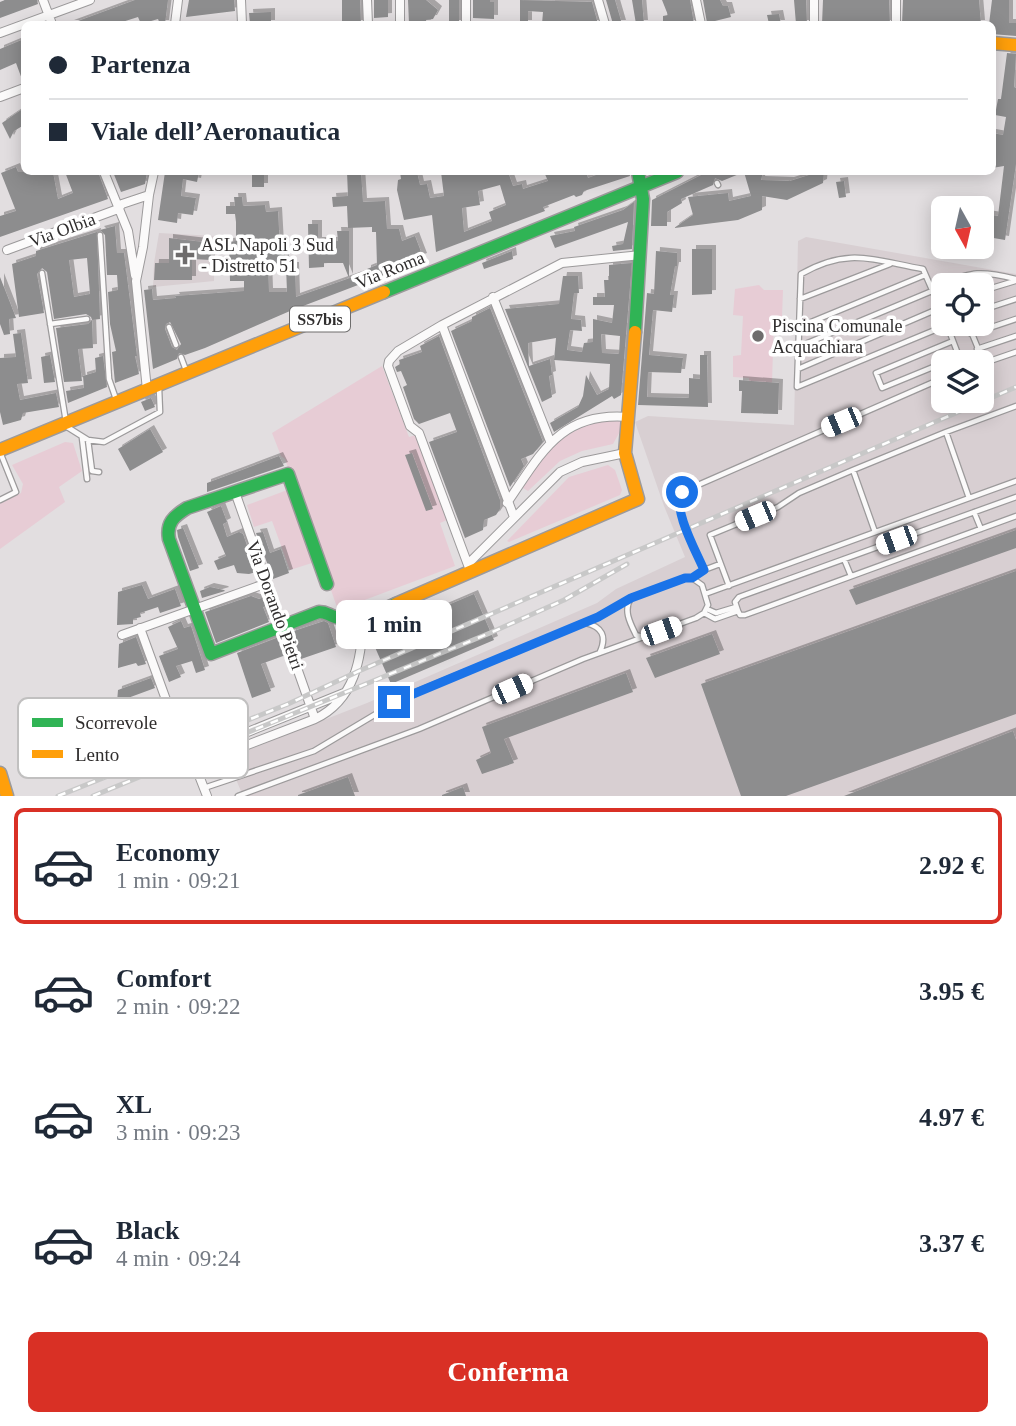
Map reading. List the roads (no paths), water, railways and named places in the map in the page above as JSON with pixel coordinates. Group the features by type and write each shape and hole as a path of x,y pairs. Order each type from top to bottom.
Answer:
{"street":[{"path":"43,0 50,20 90,0"},
{"path":"175,21 178,0"},
{"path":"241,0 242,21"},
{"path":"367,0 368,21"},
{"path":"400,0 400,21"},
{"path":"466,0 466,21"},
{"path":"598,0 604,21"},
{"path":"695,0 700,21"},
{"path":"814,0 814,21"},
{"path":"896,0 896,21"},
{"path":"0,33 21,28"},
{"path":"996,43 1016,45"},
{"path":"0,97 21,89"},
{"path":"105,175 128,231 153,388"},
{"path":"136,281 154,175"},
{"path":"327,584 288,474 187,508 173,517 168,525 169,539 211,654 319,612 327,612 335,617 363,618 469,569 638,499 625,453 641,254 643,199 638,175"},
{"name":"Via Roma","path":"0,451 670,175"},
{"name":"Via Olbia","path":"6,250 149,195"},
{"path":"128,231 146,224"},
{"path":"469,569 419,433 410,426 388,366 389,360 398,351 442,325 562,263 641,254"},
{"path":"493,297 550,441"},
{"path":"442,325 514,517"},
{"path":"507,503 550,441 594,417 629,413"},
{"path":"469,569 514,517 560,472 582,462 625,453"},
{"name":"Via Dorando Pietri","path":"235,492 315,719"},
{"path":"122,635 267,583"},
{"path":"248,745 315,719 332,709 349,689 356,675 363,640 363,618"},
{"path":"140,628 165,698"},
{"path":"248,732 349,689"},
{"path":"0,773 8,794"}],"lane":[{"path":"100,235 109,379 117,402"},
{"path":"931,289 923,269 851,256 822,262 801,274 797,387 931,331"},
{"path":"800,299 891,263"},
{"path":"42,273 65,424 85,439 104,442 160,412 153,388"},
{"path":"799,327 925,275"},
{"path":"994,276 1016,280"},
{"path":"994,287 1016,280"},
{"path":"799,347 931,291"},
{"path":"994,306 1016,299"},
{"path":"798,369 931,312"},
{"path":"50,324 87,319"},
{"path":"994,326 1016,319"},
{"path":"169,327 176,345"},
{"path":"951,336 956,350"},
{"path":"972,336 978,349 1016,336"},
{"path":"931,350 953,341"},
{"path":"931,350 876,373 882,388 931,368"},
{"path":"994,359 1016,352"},
{"path":"181,357 187,374"},
{"path":"704,570 680,512 678,501 682,492 931,383"},
{"path":"729,586 710,535 778,507 799,493 853,470 1016,406"},
{"path":"946,432 970,498"},
{"path":"85,439 92,471 99,472"},
{"path":"85,439 87,479"},
{"path":"0,451 16,492 0,500"},
{"path":"853,470 875,532"},
{"path":"705,594 1016,481"},
{"path":"1016,497 739,597 734,602 740,615 745,615 1016,516"},
{"path":"974,512 981,529"},
{"path":"845,559 851,576"},
{"path":"248,776 314,751 406,696 607,613 631,598 685,578 692,578 720,564"},
{"path":"692,578 702,585 705,611"},
{"path":"631,598 626,607 628,617 636,635 644,637"},
{"path":"705,611 715,619 737,609"},
{"path":"238,796 419,729 600,653 696,618 705,611"},
{"path":"586,622 598,627 603,634 604,642 600,653"},
{"path":"205,792 242,778"}],"railway":[{"path":"248,720 1016,387"},
{"path":"248,732 490,633 564,600 627,564"},
{"path":"58,796 103,778"},
{"path":"93,796 137,778"}],"place":[{"name":"ASL Napoli 3 Sud - Distretto 51","path":"185,255"},
{"name":"Piscina Comunale Acquachiara","path":"758,336"}]}
